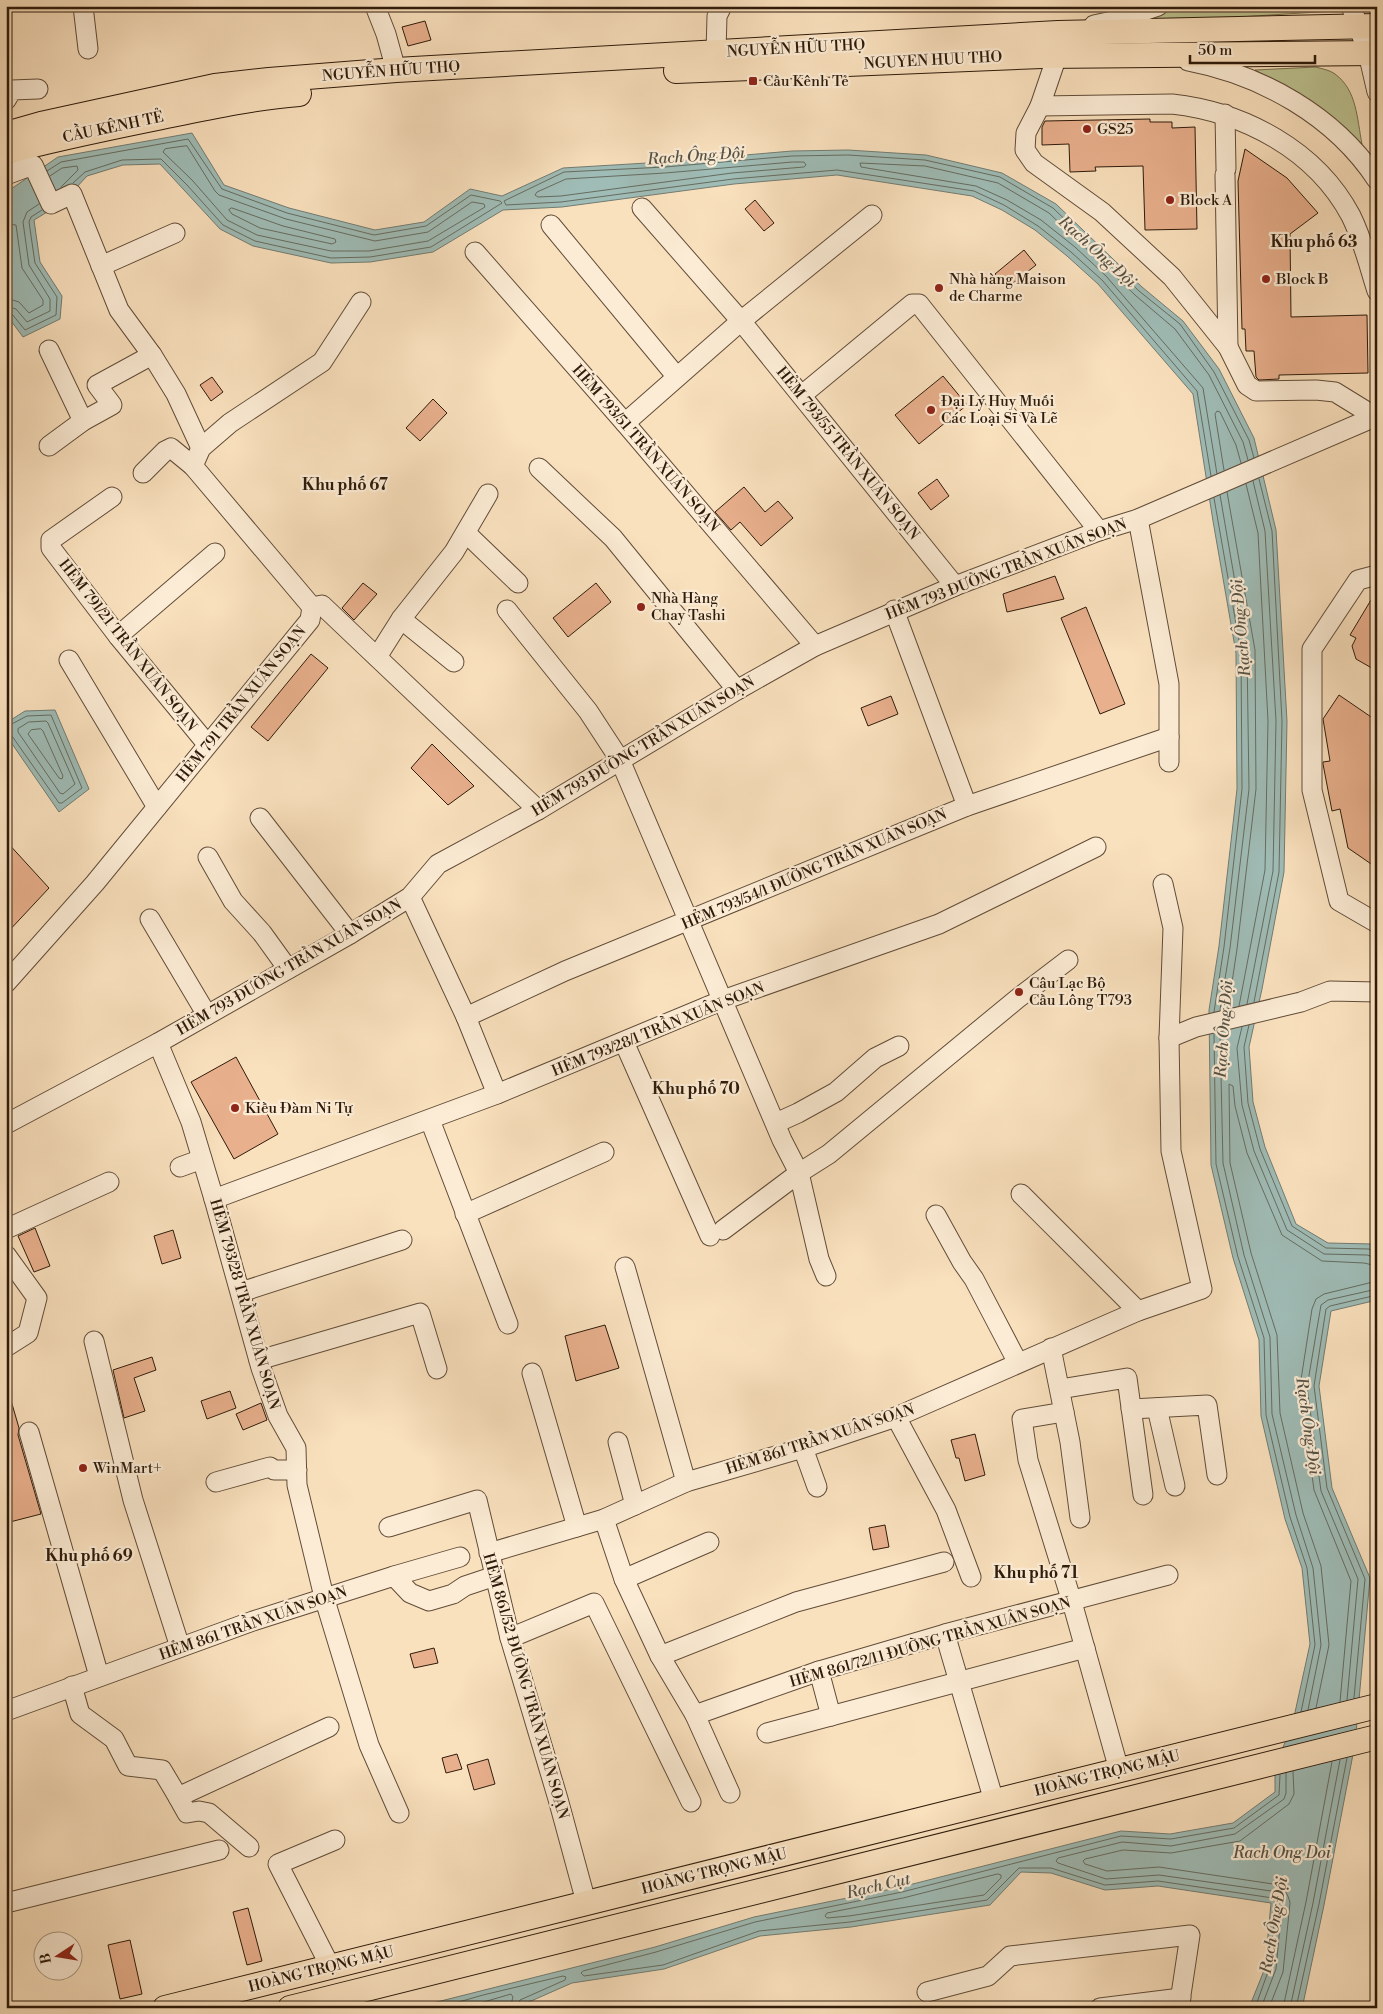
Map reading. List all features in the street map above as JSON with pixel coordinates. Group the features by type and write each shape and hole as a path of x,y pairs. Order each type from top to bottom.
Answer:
{"main road":[{"name":"NGUYỄN HỮU THỌ","path":"218,96 270,80 396,70 716,52 1058,44 1362,20"},
{"name":"NGUYEN HUU THO","path":"218,96 268,96 400,84 606,73 1058,44 1160,56 1372,53"},
{"name":"CẦU KÊNH TẺ","path":"6,134 42,124 218,96"},
{"name":"CẦU KÊNH TẺ","path":"6,152 218,96"},
{"name":"HOÀNG TRỌNG MẬU","path":"164,2008 1377,1706"},
{"name":"HOÀNG TRỌNG MẬU","path":"293,2007 1377,1737"},
{"path":"1119,1770 1126,1799"},
{"path":"862,1834 868,1864"},
{"path":"586,1902 594,1932"},
{"path":"287,1977 293,2007"}],"street":[{"path":"83,6 88,49"},
{"path":"375,6 386,34 396,70"},
{"path":"716,52 717,16 722,6"},
{"path":"1158,6 1058,44 1040,106 1026,133 1025,150 1034,163 1102,212 1172,277 1228,347 1248,385 1256,391 1316,390 1335,392 1375,416"},
{"path":"1362,20 1372,53 1377,92"},
{"path":"1160,56 1201,63 1237,74 1276,91 1311,112 1343,139 1367,165 1377,180"},
{"path":"6,100 12,90 38,89"},
{"path":"1040,106 1172,104 1193,106 1225,114 1268,134 1298,153 1325,178 1341,199 1357,229 1377,291"},
{"path":"1225,114 1228,347"},
{"path":"6,175 33,165 50,204 72,194 119,310 152,355 176,394 201,448"},
{"name":"HẺM 793/55 TRẦN XUÂN SOẠN","path":"642,208 741,321 955,586"},
{"path":"625,423 741,321 872,215"},
{"path":"551,225 677,377"},
{"path":"101,266 175,233"},
{"name":"HẺM 793/51 TRẦN XUÂN SOẠN","path":"476,252 815,646"},
{"path":"193,466 201,448 230,423 322,362 361,302"},
{"path":"802,396 912,304 919,304 1099,531"},
{"path":"49,350 83,422"},
{"path":"49,446 83,422 112,405 97,385 152,355"},
{"name":"HẺM 793 ĐƯỜNG TRẦN XUÂN SOẠN","path":"6,1124 158,1043 350,934 410,897 438,864 538,810 737,690 815,646 894,610 955,586 1099,531 1138,519 1375,416"},
{"name":"HẺM 791 TRẦN XUÂN SOẠN","path":"6,983 82,897 310,620 312,607 193,466 171,448 165,451 143,473"},
{"path":"540,468 612,538 737,690"},
{"path":"377,657 401,619 454,552 488,494"},
{"name":"HẺM 791/21 TRẦN XUÂN SOẠN","path":"112,497 51,540 50,545 118,636 207,744"},
{"path":"1138,519 1169,684 1169,762"},
{"path":"466,533 518,583"},
{"path":"118,636 215,553"},
{"path":"1377,575 1358,580 1312,649 1312,790 1339,901 1377,923"},
{"path":"312,607 322,605 538,810"},
{"path":"507,610 588,711 620,760 799,1173 815,1243 826,1276"},
{"path":"894,610 967,806"},
{"path":"401,619 454,662"},
{"path":"69,660 157,807"},
{"name":"HẺM 793/54/1 ĐƯỜNG TRẦN XUÂN SOẠN","path":"466,1017 565,971 689,922 967,806 1169,737"},
{"path":"260,818 350,934"},
{"name":"HẺM 793/28/1 TRẦN XUÂN SOẠN","path":"214,1199 497,1094 723,1000 939,924 1096,847"},
{"path":"208,858 232,901 262,933 288,970"},
{"path":"1163,884 1172,928 1170,1038 1196,1027 1301,1002 1330,990 1377,992"},
{"path":"410,897 466,1017 497,1094"},
{"path":"150,919 207,1015"},
{"path":"624,1042 717,1233 799,1173 829,1154 1017,999 1068,960"},
{"name":"HẺM 861 TRẦN XUÂN SOẠN","path":"489,1553 604,1520 686,1482 803,1448 896,1417 1138,1311 1202,1289 1171,1151 1170,1038"},
{"name":"HẺM 793/28 TRẦN XUÂN SOẠN","path":"158,1043 191,1122 259,1360 278,1416 296,1448 297,1486 324,1597 369,1744 399,1813"},
{"path":"776,1123 798,1114 836,1092 875,1058 899,1046"},
{"path":"430,1120 508,1324"},
{"path":"465,1214 604,1152"},
{"path":"180,1167 202,1159"},
{"path":"6,1229 109,1182"},
{"path":"1020,1194 1138,1311"},
{"path":"936,1215 962,1262 974,1279 1018,1363"},
{"path":"241,1292 402,1240"},
{"path":"6,1255 36,1298 28,1333 6,1347"},
{"path":"625,1266 686,1482"},
{"path":"259,1360 420,1313 437,1369"},
{"path":"94,1341 133,1500 180,1647"},
{"path":"1051,1348 1064,1412 1080,1518"},
{"path":"532,1373 577,1528"},
{"path":"1060,1389 1127,1378 1142,1495"},
{"path":"1131,1409 1207,1405 1216,1475"},
{"path":"1157,1408 1175,1486"},
{"path":"1064,1412 1022,1419 1028,1460 1072,1602 1119,1770"},
{"path":"896,1417 946,1510 971,1577"},
{"path":"29,1432 99,1676"},
{"path":"618,1442 635,1505"},
{"path":"803,1448 816,1487"},
{"path":"216,1482 261,1468 270,1467 274,1470 296,1470"},
{"name":"HẺM 861/52 ĐƯỜNG TRẦN XUÂN SOẠN","path":"389,1527 477,1500 510,1638 558,1799 586,1902"},
{"path":"604,1520 624,1579 660,1656 695,1715 730,1792"},
{"path":"624,1579 709,1542"},
{"name":"HẺM 861 TRẦN XUÂN SOẠN","path":"6,1711 99,1676 324,1597 460,1557"},
{"path":"660,1656 796,1602 944,1562"},
{"name":"HẺM 861/72/11 ĐƯỜNG TRẦN XUÂN SOẠN","path":"695,1715 819,1671 946,1634 1168,1575"},
{"path":"394,1576 410,1593 429,1600 453,1594 465,1586 495,1576"},
{"path":"510,1638 594,1604 691,1802"},
{"path":"946,1634 994,1801"},
{"path":"768,1733 959,1680 1085,1648"},
{"path":"819,1671 831,1716"},
{"path":"72,1686 80,1714 114,1739 128,1766 162,1770 187,1813 199,1811 209,1813 249,1847"},
{"path":"178,1796 329,1727"},
{"path":"330,1966 278,1864 335,1840"},
{"path":"6,1903 219,1850"},
{"path":"927,1992 988,1976 1010,1956 1190,1935 1180,2003 1100,2008"}],"green space":[{"path":"1184,6 1331,6 1333,11 1161,22 1154,19 1155,16"},
{"path":"1316,67 1333,73 1348,88 1355,106 1362,144 1325,111 1255,70"}],"water":[{"name":"Rach Ong Doi","path":"192,133 224,185 289,208 375,230 424,222 470,189 502,196 563,168 792,151 848,150 926,155 1002,173 1056,204 1142,287 1183,321 1219,369 1254,438 1276,530 1287,721 1284,872 1249,1047 1253,1102 1265,1147 1296,1224 1328,1243 1373,1244 1377,1249 1377,1300 1331,1311 1319,1386 1332,1488 1370,1578 1355,1744 1324,1905 1303,2004 1300,2008 1249,2008 1265,1968 1271,1903 1158,1886 1105,1890 1051,1873 1021,1872 990,1905 851,1927 760,1936 664,1969 572,1983 522,2005 520,2008 413,2008 655,1947 754,1917 901,1887 1121,1831 1170,1834 1233,1823 1275,1792 1275,1766 1292,1726 1310,1644 1302,1568 1285,1519 1261,1416 1259,1340 1233,1258 1211,1165 1209,1010 1219,946 1237,789 1236,653 1193,394 1098,284 1035,230 1002,210 972,196 837,175 734,184 562,207 503,210 433,252 370,262 331,263 253,246 220,229 160,164 123,165 87,176 62,203 34,220 40,262 62,296 60,319 23,337 6,314 6,220 11,189 58,157"},
{"path":"55,710 89,789 59,812 6,735 6,723 25,711"}],"building":[{"path":"425,21 431,40 408,46 402,27"},
{"name":"Block A","path":"1150,119 1150,122 1172,122 1172,128 1195,127 1197,229 1145,230 1143,166 1095,167 1096,171 1070,172 1069,144 1042,145 1042,127 1045,121"},
{"name":"Block B","path":"1245,149 1287,178 1318,213 1290,234 1291,317 1367,315 1368,373 1279,375 1279,379 1259,380 1256,377 1254,351 1246,351 1245,329 1242,329 1238,181"},
{"path":"755,200 774,223 764,231 745,209"},
{"path":"1024,250 1036,265 1007,288 995,274"},
{"name":"Đại Lý Huy Muối Các Loại Sĩ Và Lẽ","path":"943,376 967,405 919,444 895,415"},
{"path":"212,377 223,392 211,401 200,385"},
{"path":"433,399 447,413 420,441 406,428"},
{"path":"937,479 949,496 931,510 918,493"},
{"path":"744,487 765,512 778,501 793,518 761,546 740,522 731,530 715,512"},
{"path":"1055,576 1064,599 1007,612 1003,594"},
{"path":"363,583 377,594 354,620 342,608"},
{"path":"596,583 611,602 568,637 553,618"},
{"path":"1377,590 1377,671 1356,659 1352,646 1356,638 1350,635"},
{"path":"1086,607 1125,704 1100,714 1061,618"},
{"path":"311,654 328,668 268,741 251,727"},
{"path":"1339,695 1377,721 1377,868 1348,848 1340,809 1332,811 1323,764 1323,762 1330,761 1323,719"},
{"path":"891,696 898,714 868,726 861,708"},
{"path":"432,744 474,786 448,805 411,768"},
{"path":"6,841 49,888 6,934"},
{"name":"Kiều Đàm Ni Tự","path":"236,1057 278,1134 234,1159 191,1082"},
{"path":"35,1228 50,1266 34,1272 18,1236"},
{"path":"173,1230 181,1258 162,1264 154,1236"},
{"path":"605,1325 619,1368 576,1381 565,1336"},
{"path":"152,1357 156,1370 134,1378 145,1411 124,1418 113,1370"},
{"path":"230,1391 236,1408 207,1419 201,1401"},
{"path":"10,1397 19,1428 18,1435 41,1514 6,1523 6,1398"},
{"path":"261,1403 267,1420 243,1430 236,1414"},
{"path":"975,1434 985,1475 965,1481 959,1458 956,1458 951,1440"},
{"path":"885,1525 889,1547 873,1550 869,1528"},
{"path":"434,1648 438,1663 414,1668 410,1654"},
{"path":"457,1754 462,1769 446,1773 442,1758"},
{"path":"488,1759 495,1784 474,1790 467,1765"},
{"path":"248,1908 262,1961 247,1965 233,1912"},
{"path":"130,1940 142,1994 120,1999 108,1945"}],"place":[{"name":"Cầu Kênh Tẻ","path":"753,81"},
{"name":"GS25","path":"1087,129"},
{"name":"Block A","path":"1170,200"},
{"name":"Block B","path":"1266,279"},
{"name":"Nhà hàng Maison de Charme","path":"939,288"},
{"name":"Đại Lý Huy Muối Các Loại Sĩ Và Lẽ","path":"931,410"},
{"name":"Nhà Hàng Chay Tashi","path":"641,607"},
{"name":"Câu Lạc Bộ Cầu Lông T793","path":"1019,992"},
{"name":"Kiều Đàm Ni Tự","path":"235,1108"},
{"name":"WinMart+","path":"83,1468"}],"district":[{"name":"Khu phố 63","path":"1314,241"},
{"name":"Khu phố 67","path":"345,484"},
{"name":"Khu phố 70","path":"696,1088"},
{"name":"Khu phố 69","path":"89,1555"},
{"name":"Khu phố 71","path":"1036,1572"}],"water label":[{"name":"Rạch Ông Đội","path":"696,155"},
{"name":"Rạch Ông Đội","path":"1098,251"},
{"name":"Rạch Ông Đội","path":"1240,628"},
{"name":"Rạch Ông Đội","path":"1223,1029"},
{"name":"Rạch Ông Đội","path":"1309,1426"},
{"name":"Rạch Cụt","path":"878,1885"},
{"name":"Rạch Ông Đội","path":"1273,1925"}]}
